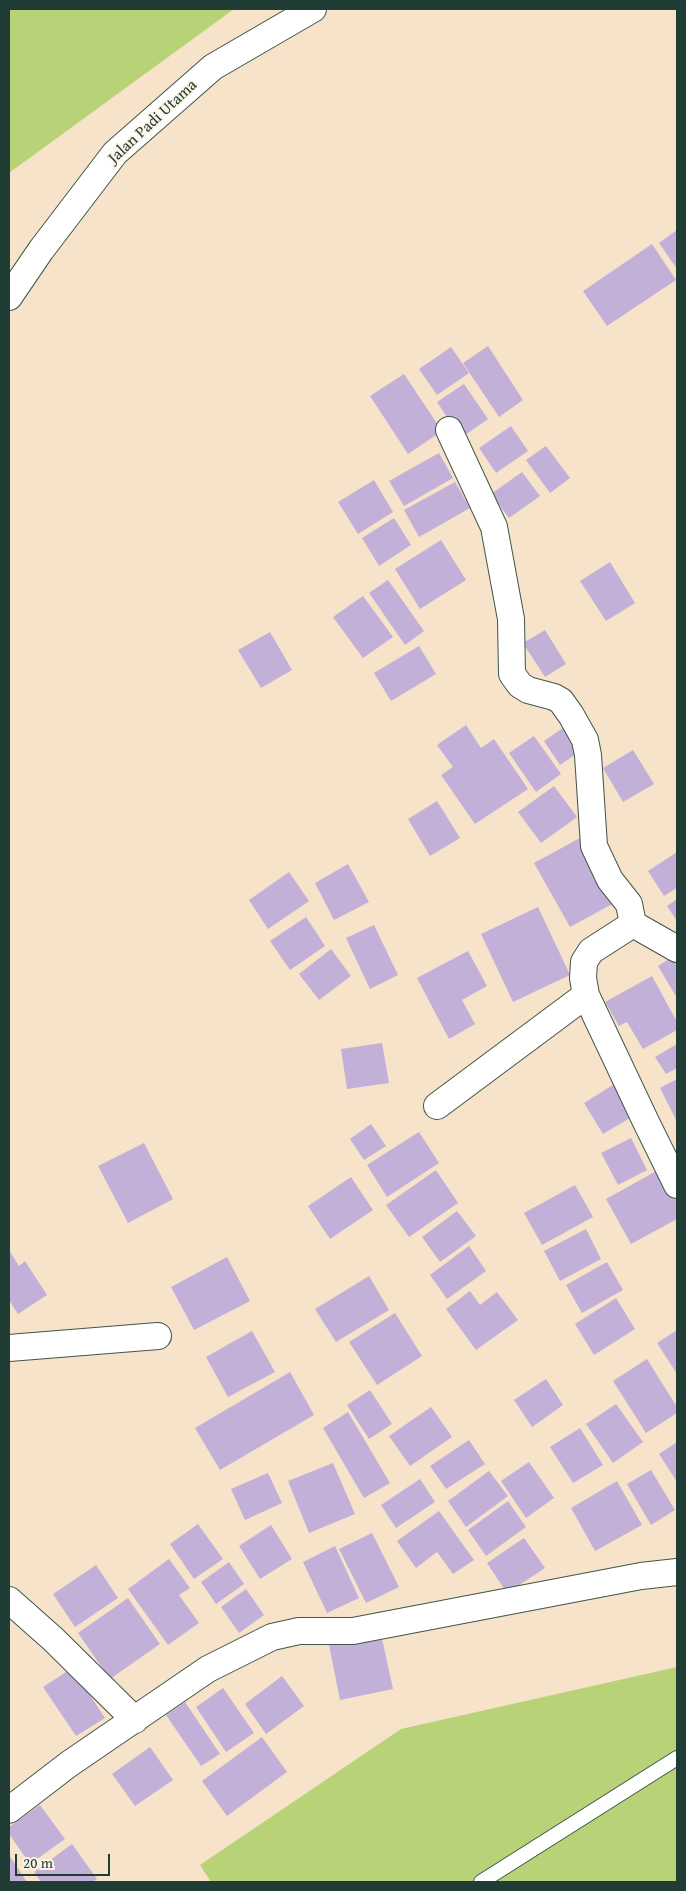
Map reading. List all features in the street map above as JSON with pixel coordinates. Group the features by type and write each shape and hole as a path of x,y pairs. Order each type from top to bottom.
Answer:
{"street":[{"name":"Jalan Padi Utama","path":"9,297 41,250 115,153 213,68 313,9"},
{"path":"449,430 494,526 511,619 512,674 520,685 528,690 554,697 561,701 571,715 585,740 588,755 594,846 610,880 629,904 633,924 677,949"},
{"path":"633,924 591,951 584,962 583,978 586,995 677,1185"},
{"path":"437,1106 586,995"},
{"path":"9,1348 158,1336"},
{"path":"9,1810 69,1764 208,1669 272,1637 299,1631 353,1631 641,1576 677,1572"},
{"path":"9,1600 53,1639 135,1720"}],"lane":[{"path":"482,1882 677,1758"}],"green space":[{"path":"9,9 234,9 9,173"},
{"path":"677,1667 677,1882 211,1882 200,1865 401,1729"}],"building":[{"path":"677,230 677,269 659,243"},
{"path":"652,244 676,280 607,326 583,291"},
{"path":"488,346 523,400 499,417 463,363"},
{"path":"451,347 469,373 437,395 419,369"},
{"path":"404,374 442,431 408,454 370,396"},
{"path":"464,384 488,419 461,438 437,402"},
{"path":"511,426 528,451 496,473 479,448"},
{"path":"546,446 570,478 550,493 526,460"},
{"path":"439,453 453,478 404,506 389,481"},
{"path":"522,472 540,496 509,518 491,494"},
{"path":"374,480 393,512 358,534 338,502"},
{"path":"455,482 470,508 419,537 404,510"},
{"path":"394,518 411,545 379,566 362,538"},
{"path":"441,540 466,580 420,609 395,569"},
{"path":"610,562 635,603 606,621 580,581"},
{"path":"388,580 424,631 405,645 369,593"},
{"path":"363,596 393,637 363,658 333,617"},
{"path":"545,630 566,664 545,677 523,643"},
{"path":"270,632 292,670 261,688 238,650"},
{"path":"419,646 436,674 391,701 374,673"},
{"path":"466,725 481,748 494,739 528,789 475,824 441,775 453,767 437,745"},
{"path":"566,726 582,750 560,765 544,741"},
{"path":"534,736 561,774 536,792 509,753"},
{"path":"633,750 654,784 623,802 603,768"},
{"path":"554,786 577,817 541,843 518,812"},
{"path":"437,801 460,838 430,856 408,819"},
{"path":"580,838 616,902 570,927 534,863"},
{"path":"677,852 677,888 664,896 648,871"},
{"path":"348,864 369,902 334,920 315,883"},
{"path":"289,872 309,901 268,929 249,900"},
{"path":"677,899 677,921 667,906"},
{"path":"538,907 570,975 513,1002 481,934"},
{"path":"306,917 325,946 290,970 270,941"},
{"path":"374,925 398,975 370,989 346,938"},
{"path":"331,949 351,976 319,1000 299,974"},
{"path":"468,951 487,986 462,1000 475,1024 449,1039 417,978"},
{"path":"677,954 677,998 658,966"},
{"path":"652,976 677,1022 677,1030 643,1049 627,1022 619,1026 605,1002"},
{"path":"382,1043 389,1083 347,1089 341,1049"},
{"path":"677,1044 677,1068 666,1074 655,1057"},
{"path":"677,1079 677,1122 660,1088"},
{"path":"621,1080 640,1112 603,1134 584,1103"},
{"path":"371,1124 386,1146 364,1160 350,1139"},
{"path":"419,1132 439,1163 387,1197 367,1165"},
{"path":"631,1138 647,1170 618,1185 601,1153"},
{"path":"144,1143 173,1199 128,1223 98,1166"},
{"path":"660,1169 677,1200 677,1219 631,1244 606,1199"},
{"path":"436,1170 458,1203 409,1237 386,1205"},
{"path":"351,1177 373,1210 330,1239 308,1206"},
{"path":"575,1185 593,1217 542,1245 524,1213"},
{"path":"457,1211 476,1236 440,1262 422,1237"},
{"path":"586,1229 601,1259 560,1281 544,1251"},
{"path":"469,1246 486,1271 447,1299 430,1275"},
{"path":"9,1250 19,1266 25,1261 47,1295 18,1314 9,1300"},
{"path":"227,1257 250,1301 194,1330 171,1287"},
{"path":"607,1262 623,1290 582,1313 566,1285"},
{"path":"369,1276 389,1310 336,1342 315,1309"},
{"path":"470,1291 480,1305 497,1292 518,1320 476,1350 446,1309"},
{"path":"616,1298 635,1329 594,1355 575,1324"},
{"path":"395,1313 422,1356 377,1385 349,1342"},
{"path":"677,1330 677,1374 657,1343"},
{"path":"252,1331 275,1372 228,1397 206,1357"},
{"path":"647,1359 677,1407 677,1413 646,1433 613,1381"},
{"path":"290,1372 314,1415 220,1470 195,1428"},
{"path":"546,1379 563,1405 532,1427 514,1400"},
{"path":"370,1390 392,1424 369,1439 347,1405"},
{"path":"616,1404 643,1442 613,1463 586,1424"},
{"path":"431,1407 452,1437 410,1466 389,1436"},
{"path":"348,1412 390,1483 364,1498 323,1428"},
{"path":"580,1428 603,1465 573,1483 550,1447"},
{"path":"469,1440 485,1464 446,1489 430,1466"},
{"path":"677,1442 677,1482 659,1454"},
{"path":"529,1462 554,1498 526,1518 501,1481"},
{"path":"333,1463 355,1514 309,1533 288,1481"},
{"path":"651,1470 675,1510 651,1525 627,1484"},
{"path":"489,1471 508,1496 466,1527 448,1501"},
{"path":"268,1473 282,1503 245,1520 231,1489"},
{"path":"420,1479 435,1502 396,1528 381,1505"},
{"path":"617,1481 642,1525 595,1551 571,1508"},
{"path":"508,1501 526,1527 486,1556 468,1530"},
{"path":"439,1511 474,1560 453,1574 437,1552 416,1568 397,1541"},
{"path":"198,1524 223,1559 194,1579 170,1544"},
{"path":"271,1525 292,1559 260,1579 239,1546"},
{"path":"372,1533 399,1587 366,1603 339,1549"},
{"path":"524,1538 545,1568 507,1593 487,1563"},
{"path":"335,1546 359,1598 327,1613 303,1562"},
{"path":"169,1559 190,1588 179,1595 199,1623 168,1645 128,1589"},
{"path":"229,1562 244,1584 216,1604 201,1582"},
{"path":"96,1565 118,1598 75,1627 53,1594"},
{"path":"246,1589 264,1615 239,1633 221,1607"},
{"path":"128,1598 160,1644 110,1679 78,1633"},
{"path":"381,1634 393,1689 340,1700 329,1645"},
{"path":"72,1668 105,1718 76,1736 43,1687"},
{"path":"282,1676 304,1706 266,1734 245,1704"},
{"path":"223,1688 254,1733 226,1752 196,1707"},
{"path":"185,1702 220,1754 201,1766 166,1715"},
{"path":"262,1737 287,1772 227,1816 202,1781"},
{"path":"150,1747 173,1780 135,1806 112,1774"},
{"path":"40,1805 65,1839 30,1864 9,1834 9,1827"},
{"path":"72,1844 97,1879 93,1882 41,1882 34,1872"},
{"path":"9,1855 27,1882 9,1882"}]}
